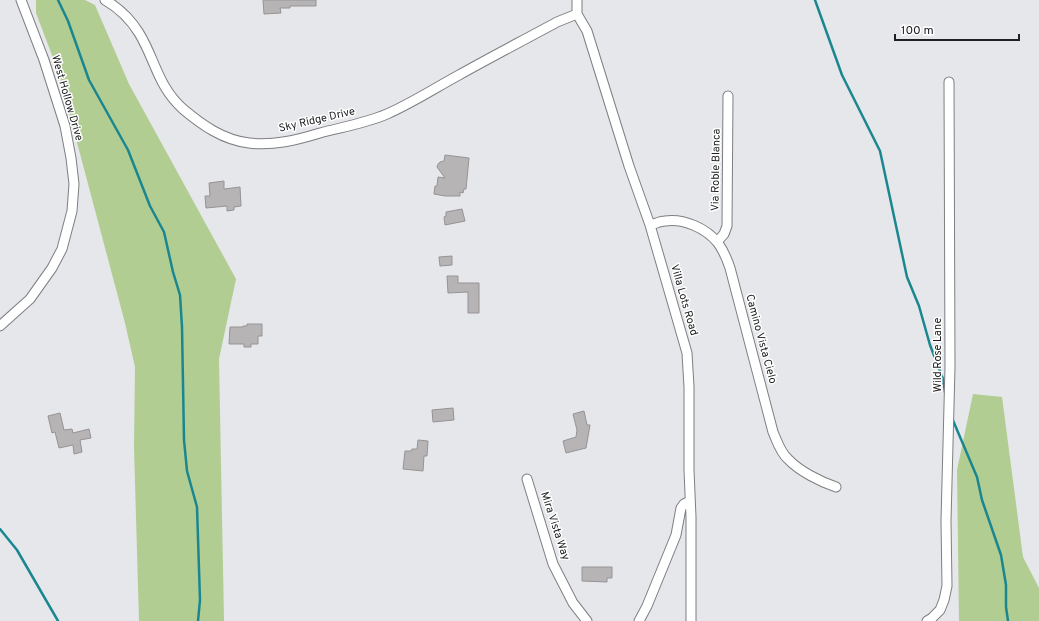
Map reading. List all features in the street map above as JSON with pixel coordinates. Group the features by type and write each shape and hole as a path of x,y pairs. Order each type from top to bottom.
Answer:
{"street":[{"name":"West Hollow Drive","path":"0,326 30,299 52,268 62,249 72,211 74,184 65,126 44,60 21,0"},
{"name":"Sky Ridge Drive","path":"105,0 129,19 140,34 162,82 181,107 206,128 226,137 248,143 267,143 295,140 368,121 387,114 557,22 577,14"},
{"path":"577,0 577,14"},
{"name":"Villa Lots Road","path":"577,14 587,31 629,166 650,225 687,353 689,387 691,621"},
{"name":"Wild Rose Lane","path":"926,621 932,618 940,610 947,586 946,521 950,367 949,82"},
{"name":"Via Roble Blanca","path":"717,242 724,234 727,226 728,96"},
{"name":"Camino Vista Cielo","path":"650,225 665,220 676,220 692,224 704,231 717,242 725,255 730,268 773,432 779,447 787,459 798,468 836,488"},
{"name":"Mira Vista Way","path":"527,479 553,564 573,602 587,621"},
{"path":"639,621 647,606 676,535 682,508 684,504 690,501"}],"green space":[{"path":"36,0 85,0 95,5 129,84 236,279 219,359 224,621 139,621 134,447 135,367 125,323 58,71 36,13"},
{"path":"973,394 1002,397 1023,557 1039,588 1039,621 959,621 957,470"}],"building":[{"path":"263,0 316,0 316,6 290,6 290,8 280,8 281,13 264,14"},
{"path":"445,155 469,158 466,189 464,189 463,193 460,192 460,196 434,194 438,177 445,178 437,167 440,162 444,161"},
{"path":"224,181 224,189 240,187 241,206 234,207 234,210 227,211 227,206 206,208 205,196 210,196 209,183"},
{"path":"462,209 465,221 445,225 444,217 446,216 446,212"},
{"path":"452,256 452,265 440,266 439,257"},
{"path":"447,276 458,276 458,283 479,283 479,313 468,313 468,292 448,293"},
{"path":"247,324 262,324 262,336 258,336 258,344 251,344 251,347 244,347 244,344 229,344 230,327 243,327 247,326"},
{"path":"453,408 454,420 433,422 432,410"},
{"path":"584,411 587,425 590,425 586,448 566,453 563,441 576,437 577,430 573,414"},
{"path":"60,413 64,430 72,429 73,433 89,429 91,438 80,440 82,452 74,454 73,445 59,448 55,432 52,433 48,416"},
{"path":"418,440 428,441 427,456 424,456 423,471 403,469 405,451 417,449"},
{"path":"582,567 612,567 612,578 607,578 607,582 582,581"}],"waterway":[{"path":"58,0 68,21 89,80 128,150 150,206 164,232 180,295 184,440 187,471 197,507 200,600 198,621"},
{"path":"815,0 842,75 880,151 907,277 919,306 930,345 943,379 945,392"},
{"path":"952,418 977,477 982,500 1001,555 1006,585 1006,607 1008,621"},
{"path":"0,529 17,550 58,621"}]}
